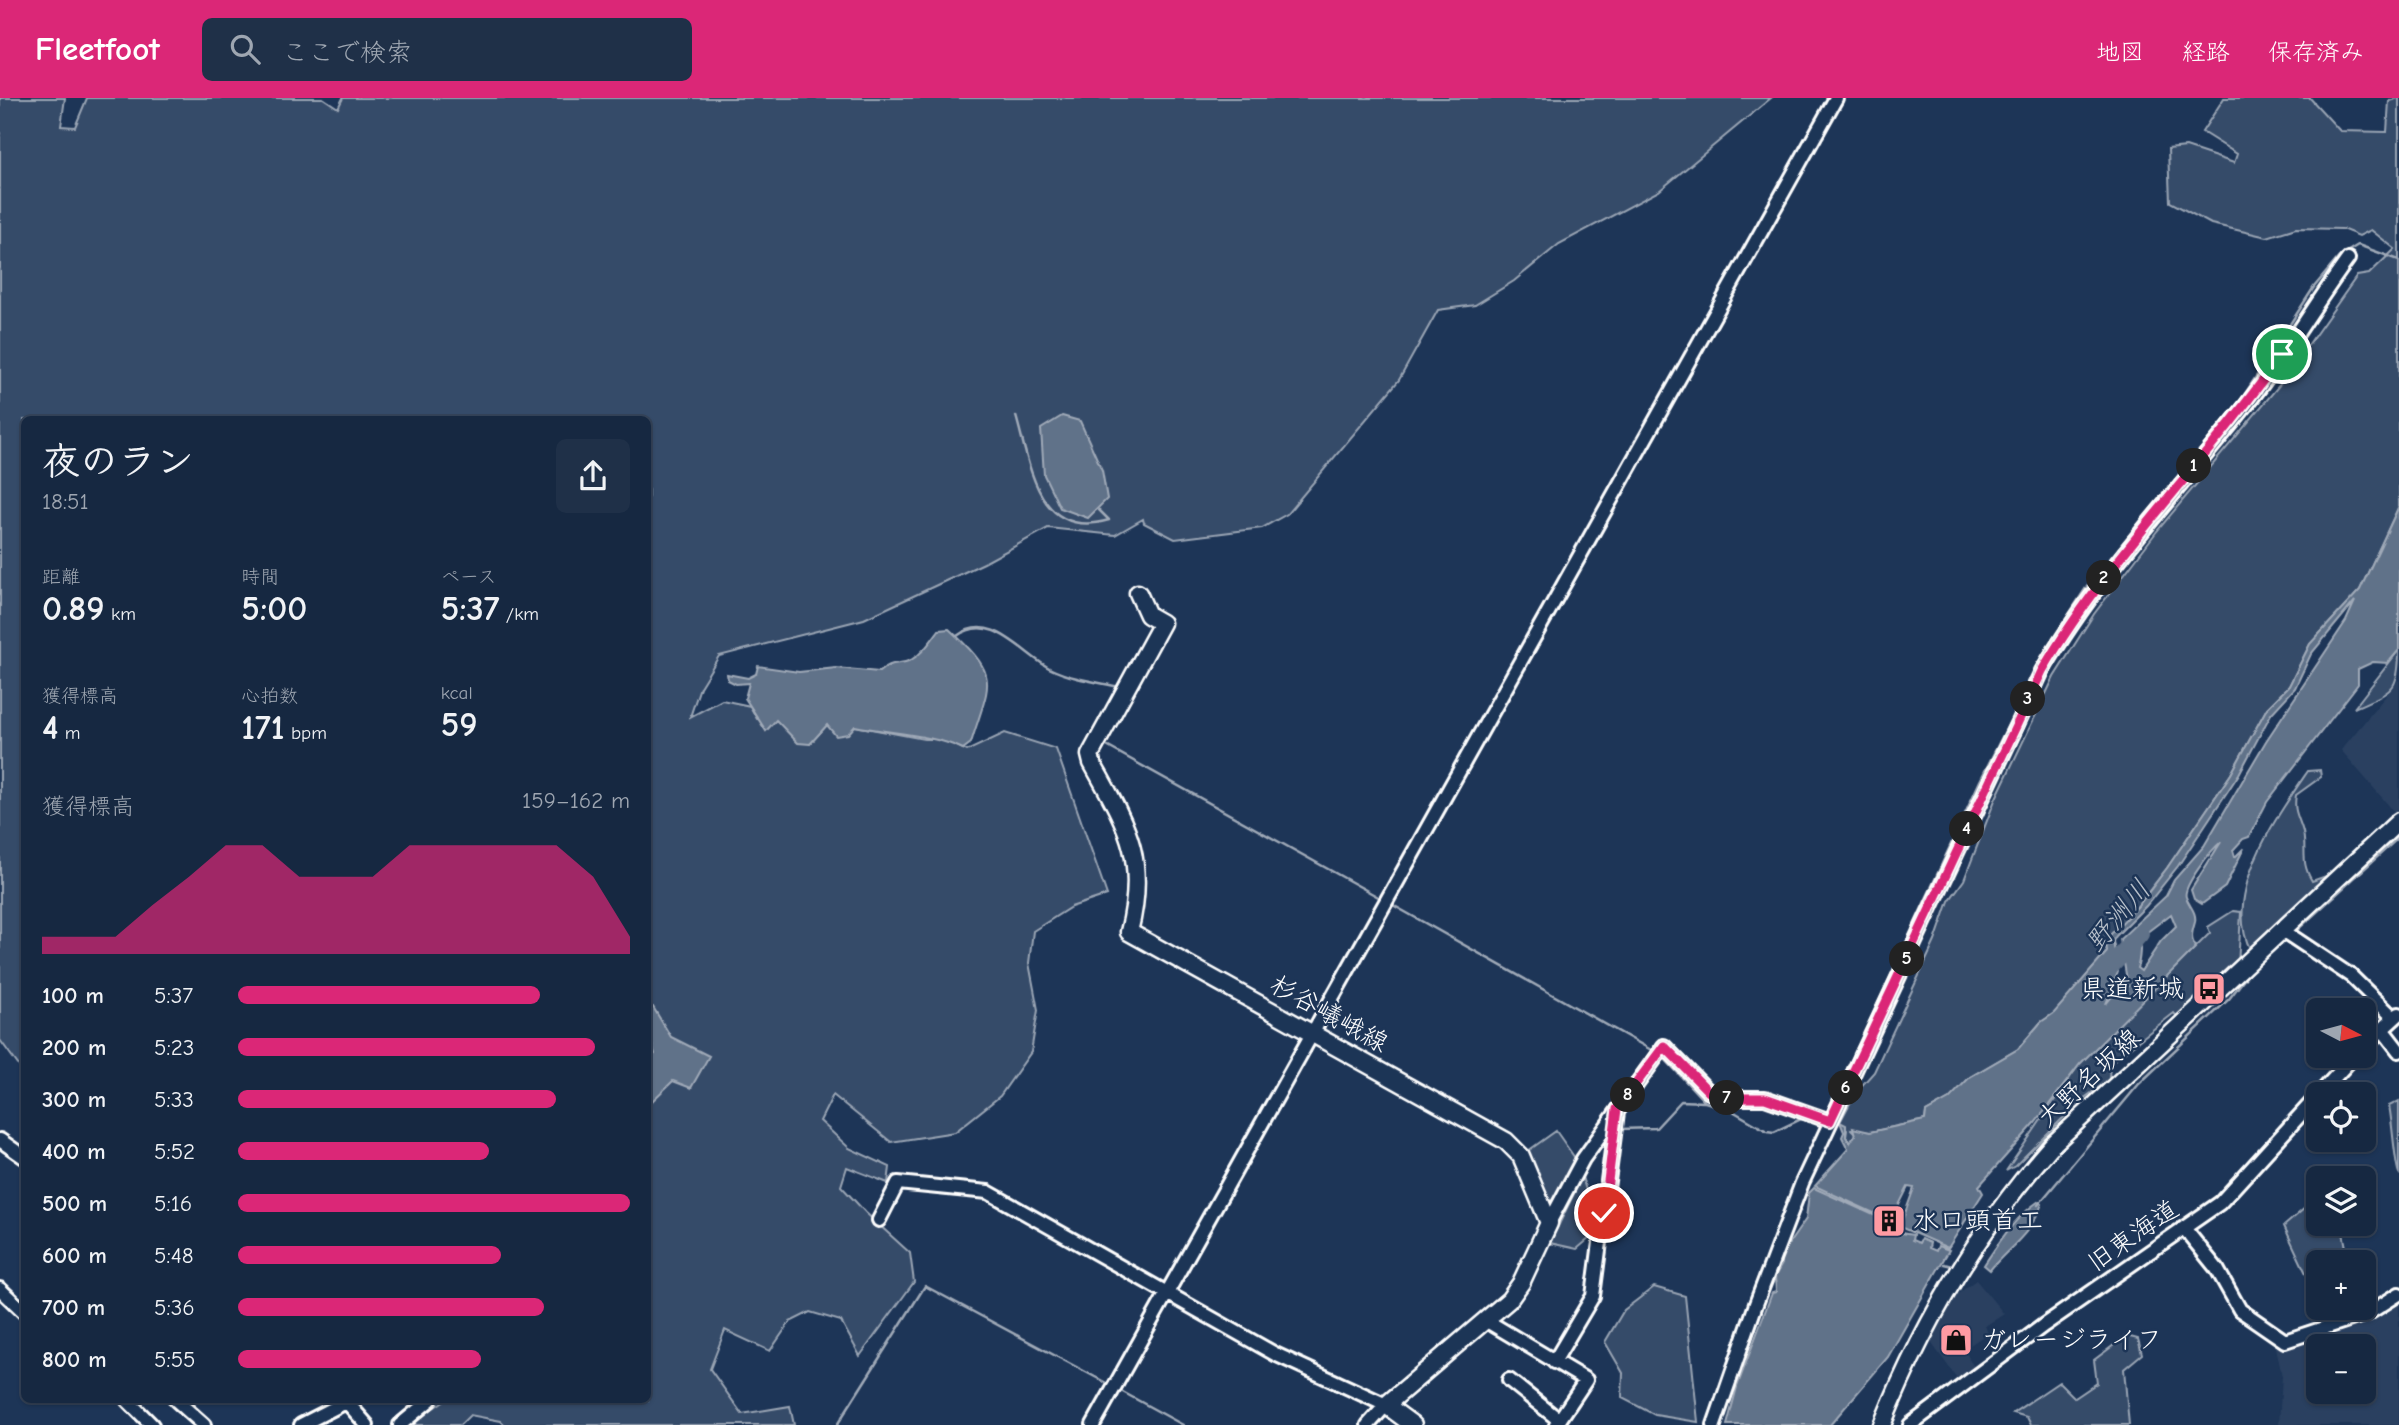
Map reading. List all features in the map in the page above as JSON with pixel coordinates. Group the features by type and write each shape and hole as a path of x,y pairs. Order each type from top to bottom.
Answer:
{"main road":[{"name":"杉谷嶬峨線","path":"1138,593 1149,615 1162,623 1090,755 1125,824 1135,852 1135,901 1129,932 1515,1148 1549,1223"},
{"name":"大野名坂線","path":"1882,1425 1915,1351 1951,1284 1993,1217 2020,1181 2052,1145 2399,821"},
{"path":"1413,1425 1386,1405 1487,1321 1521,1283 1549,1223"}],"street":[{"path":"1093,1425 1836,98"},
{"path":"1714,1425 1781,1237 1830,1121 2042,671 2067,627 2109,571 2244,408 2348,259"},
{"path":"2282,930 2351,976 2396,1016 2376,1035"},
{"path":"2382,1029 2399,1051"},
{"path":"1549,1223 1583,1159 1664,1046 1709,1092 1727,1098 1765,1098 1830,1121"},
{"name":"旧東海道","path":"1910,1425 2044,1325 2220,1203 2343,1068"},
{"path":"1554,1362 1593,1296 1617,1109"},
{"path":"0,1140 21,1155"},
{"path":"880,1220 898,1183 978,1189 1275,1354 1386,1405 1368,1425"},
{"path":"2184,1228 2217,1269 2240,1310 2285,1341 2369,1313 2399,1294"},
{"path":"0,1289 21,1309"},
{"path":"1487,1321 1586,1380 1558,1423 1509,1380"},
{"path":"179,1403 204,1425"},
{"path":"301,1425 344,1403"},
{"path":"350,1403 367,1425"},
{"path":"400,1425 426,1403"},
{"path":"144,1406 152,1425"}],"shaded area":[{"path":"0,98 65,98 61,126 75,127 87,98 323,98 338,108 343,98 1771,98 1659,191 1559,244 1514,281 1475,305 1438,310 1399,380 1287,514 1262,528 1175,539 1144,523 1143,519 1115,535 1048,528 984,563 864,619 719,656 700,687 690,717 722,700 750,706 757,719 776,720 810,744 827,725 855,726 924,739 942,739 967,751 1005,733 1056,749 1107,895 1071,907 1033,931 1029,963 1038,1010 1031,1052 1000,1096 955,1132 891,1142 833,1095 820,1121 849,1148 890,1167 888,1183 847,1167 841,1186 910,1253 914,1282 860,1356 841,1321 810,1312 790,1322 770,1351 725,1330 710,1369 742,1414 790,1406 794,1425 505,1425 501,1421 470,1415 460,1425 409,1425 441,1403 651,1403 651,416 21,416 21,1069 0,1040"},
{"path":"2224,98 2310,98 2340,131 2387,132 2389,101 2399,98 2399,506 2360,590 2310,644 2289,686 2267,708 2231,774 2167,868 2106,946 2107,952 2054,1014 2041,1022 2018,1049 1970,1077 1950,1099 1926,1112 1925,1120 1870,1132 1852,1130 1855,1133 1851,1143 1846,1137 1847,1130 1840,1122 1856,1092 1874,1072 1935,941 1949,901 1964,880 1995,800 2054,677 2094,614 2157,531 2282,382 2357,276 2369,274 2395,249 2371,230 2359,236 2342,229 2296,228 2267,237 2211,224 2170,202 2168,149 2186,147 2234,163 2237,154 2202,132"},
{"path":"1062,416 1080,421 1102,470 1107,499 1088,518 1060,508 1044,475 1041,429"},
{"path":"2399,506 2399,650 2388,663 2373,662 2358,669 2358,684 2267,802 2249,837 2243,839 2233,850 2235,857 2244,848 2225,887 2202,904 2194,899 2191,890 2221,842 2205,860 2186,892 2195,915 2192,937 2196,947 2080,1064 2035,1123 1979,1186 1983,1193 1948,1248 1900,1227 1914,1188 1908,1187 1891,1221 1815,1186 1848,1149 1842,1137 1844,1132 1840,1122 1846,1125 1846,1137 1850,1143 1855,1135 1853,1128 1870,1132 1925,1120 1926,1112 1949,1099 1970,1077 2018,1049 2041,1022 2054,1013 2107,952 2106,939 2138,906 2167,868 2231,774 2267,708 2289,686 2310,644 2360,590","holes":["2355,601 2346,621 2266,741 2204,846 2174,880 2166,896 2120,939 2128,986 2118,989 2106,1004 2118,972 2113,941 2116,936 2146,906 2178,866 2239,774 2271,714 2295,688 2311,654","2171,914 2176,926 2161,941 2141,971 2137,968 2142,936"]},
{"path":"949,629 977,659 987,681 983,706 971,743 963,749 925,737 855,726 848,734 836,736 827,725 810,744 798,743 776,720 766,731 745,698 749,683 736,684 728,680 727,674 748,678 756,674 758,666 799,672 836,668 879,672 888,666 911,660 939,630"},
{"path":"2399,650 2395,683 2384,694 2354,708"},
{"path":"2399,680 2399,813 2397,815 2341,750"},
{"path":"2320,770 2321,777 2296,795 2295,806 2303,832 2306,868 2312,881 2332,874 2251,951 2244,929 2243,905 2257,856 2268,833 2308,771"},
{"path":"2233,911 2241,912 2238,966 2182,1022 2174,1013 2110,1063 2109,1080 2079,1102 2015,1166 2006,1171 2080,1063 2210,933 2208,927"},
{"path":"651,1007 671,1037 709,1056 691,1088 673,1081 651,1102 651,1057 655,1054 651,1042"},
{"path":"2399,1101 2399,1173 2389,1106"},
{"path":"1556,1131 1577,1161 1550,1210 1525,1153"},
{"path":"1582,1177 1591,1207 1601,1210 1597,1232 1577,1249 1550,1243"},
{"path":"1814,1188 1898,1226 1895,1232 1913,1235 1912,1240 1919,1243 1921,1239 1930,1243 1929,1248 1936,1251 1938,1246 1949,1250 1888,1357 1830,1425 1727,1425 1737,1387 1772,1293 1776,1292 1775,1276 1782,1264 1779,1258 1806,1219 1809,1193"},
{"path":"2039,1201 2042,1204 2031,1225 1990,1270 1984,1265 2002,1239 2015,1222"},
{"path":"2306,1207 2306,1236 2344,1236 2347,1250 2306,1250 2306,1273 2284,1226"},
{"path":"1976,1280 2004,1314 1985,1326 1988,1333 1964,1349 1975,1369 1959,1381 1930,1341 1954,1297"},
{"path":"1654,1287 1685,1296 1698,1422 1655,1415 1622,1398 1623,1373 1605,1342 1624,1310"},
{"path":"2399,1301 2399,1425 2279,1425 2282,1376 2276,1347 2306,1338 2306,1404 2376,1404 2376,1334 2318,1334 2364,1320 2376,1320 2376,1314"},
{"path":"2126,1336 2138,1339 2142,1354 2124,1369 2129,1425 2031,1425 2027,1417 2013,1413 2059,1382 2075,1398 2097,1383 2094,1360"}],"waterway":[{"path":"1843,1080 1980,781 2044,653 2086,588 2241,400 2314,287 2340,256 2358,245 2399,260"},
{"path":"1016,416 1033,476 1052,509 1066,519 1085,524 1109,520 1099,510"},
{"path":"957,636 970,629 995,631 1051,669 1076,678 1119,687"},
{"path":"1103,744 1382,899"},
{"path":"2295,932 2399,837"},
{"path":"1391,904 1653,1051"},
{"name":"野洲川","path":"2100,978 2140,934"},
{"path":"2038,1205 2139,1084 2229,999 2249,973"},
{"path":"1662,1056 1705,1102 1731,1110 1767,1131 1774,1132 1801,1119 1823,1125"},
{"path":"1619,1129 1656,1128 1681,1101 1704,1102"},
{"path":"1944,1264 1952,1266"},
{"path":"837,1425 925,1286 1110,1385"},
{"path":"1119,1390 1183,1425"}],"place":[{"name":"県道新城","path":"2209,989"},
{"name":"水口頭首工","path":"1889,1221"},
{"name":"ガレージライフ","path":"1956,1340"}],"route":[{"path":"1604,1213 1617,1109 1664,1046 1709,1092 1727,1098 1765,1098 1830,1121 2004,748 2067,627 2109,571 2244,408 2282,354"}]}
